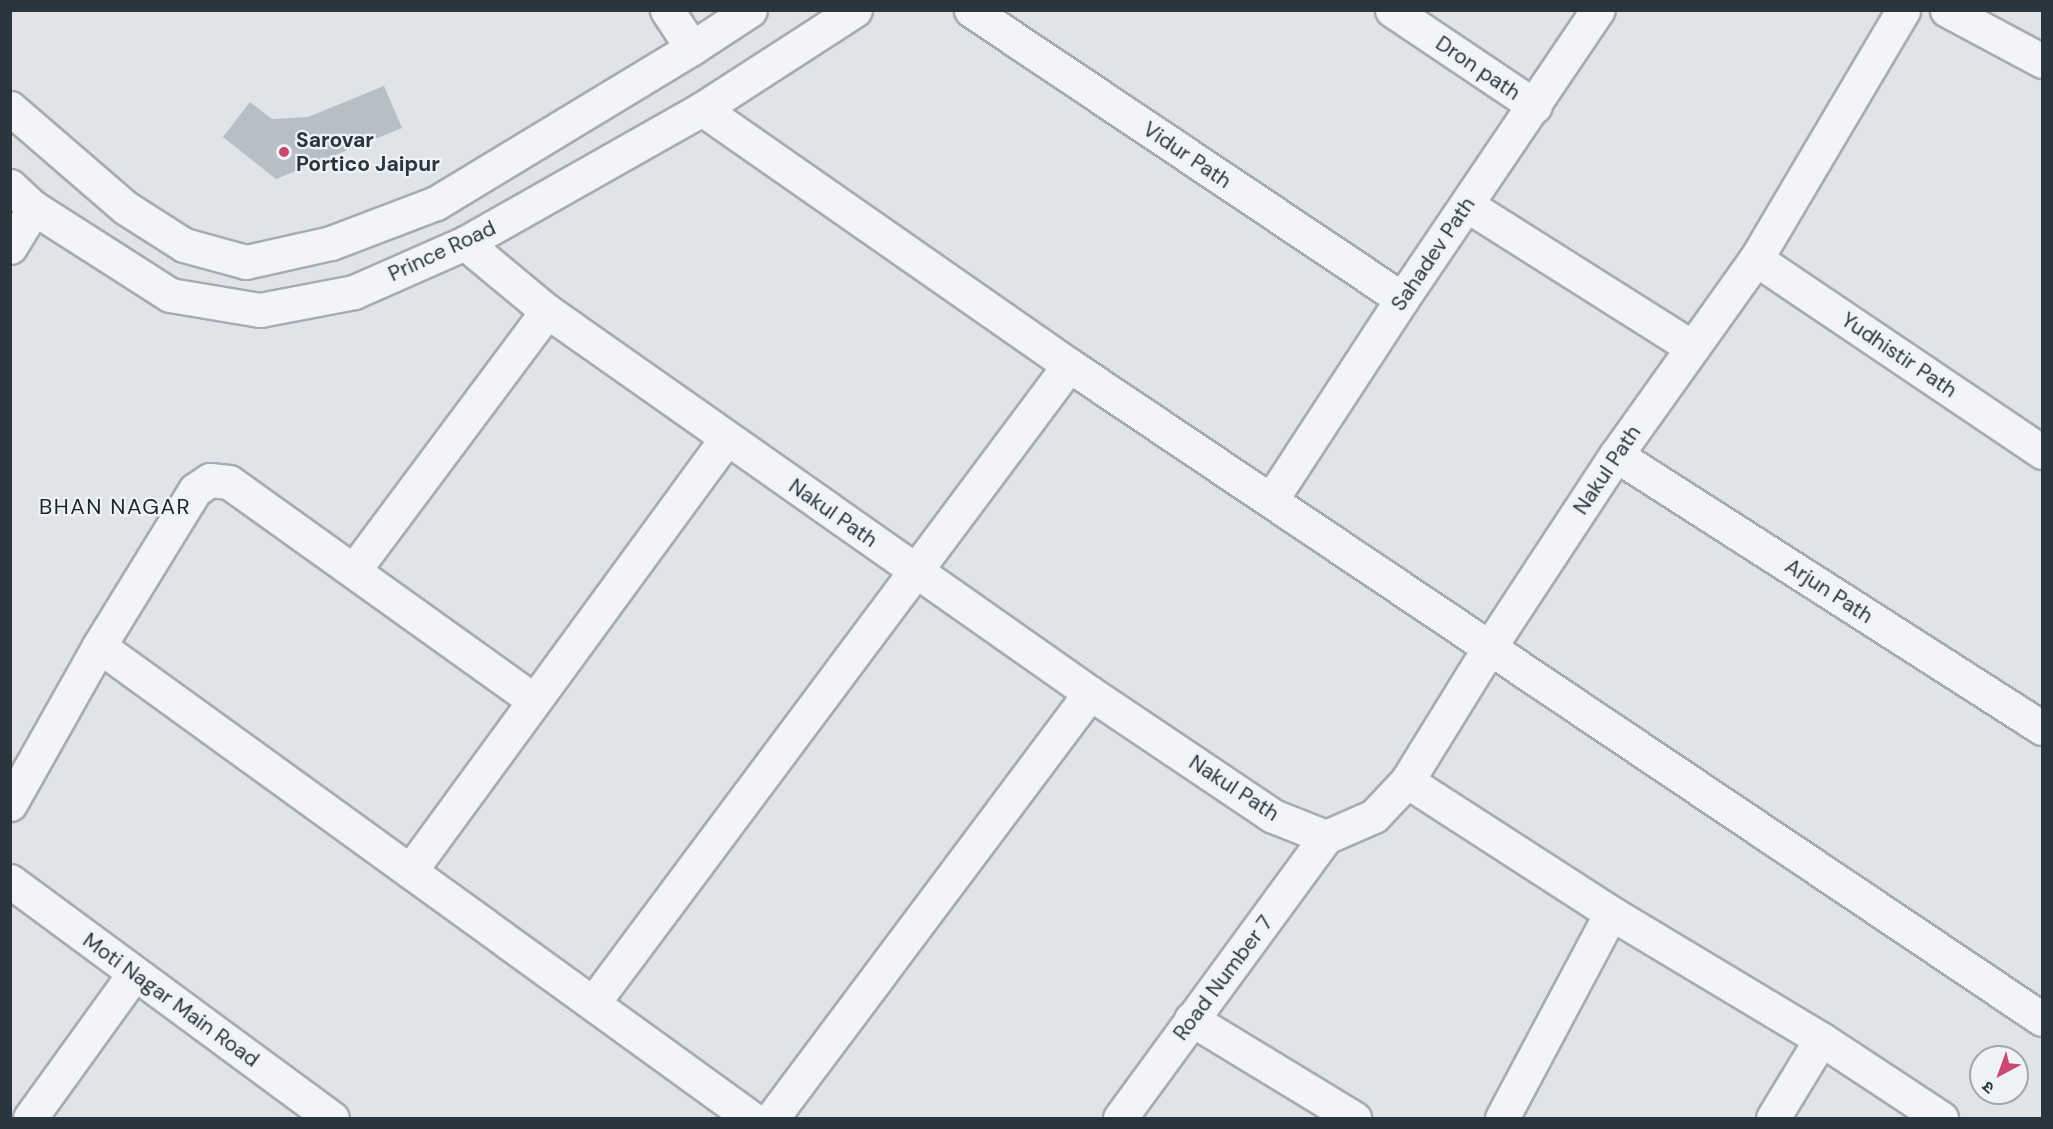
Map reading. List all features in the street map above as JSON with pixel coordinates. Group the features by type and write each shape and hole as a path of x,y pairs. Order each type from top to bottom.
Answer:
{"street":[{"path":"667,10 693,48"},
{"path":"10,108 126,208 184,245 246,262 331,243 436,203 693,48 750,10"},
{"name":"Prince Road","path":"22,197 170,295 260,310 354,291 465,243 702,109 855,10"},
{"name":"Vidur Path","path":"972,10 1402,299"},
{"name":"Dron path","path":"1392,10 1534,106"},
{"name":"Sahadev Path","path":"1271,500 1402,299 1598,10"},
{"name":"Nakul Path","path":"465,243 547,311 1090,693 1273,816 1326,837 1374,816 1407,781 1489,648 1616,455 1756,259 1903,10"},
{"path":"1947,10 2043,61"},
{"path":"702,109 1069,365 2043,1019"},
{"path":"10,247 22,197"},
{"path":"1467,204 1692,347"},
{"name":"Yudhistir Path","path":"1756,259 2043,452"},
{"path":"354,570 547,311"},
{"path":"593,1003 914,569 1069,365"},
{"path":"411,872 726,439"},
{"name":"Arjun Path","path":"1616,455 2043,728"},
{"path":"10,804 99,646 195,490 210,480 229,482 534,700"},
{"path":"99,646 751,1119"},
{"path":"772,1119 1090,693"},
{"path":"1407,781 1611,913 1821,1039 1941,1119"},
{"name":"Road Number 7","path":"1120,1119 1326,837"},
{"name":"Moti Nagar Main Road","path":"10,881 325,1117"},
{"path":"1502,1119 1611,913"},
{"path":"30,1119 134,974"},
{"path":"1191,1019 1354,1119"},
{"path":"1773,1119 1821,1039"}],"building":[{"path":"384,86 402,128 276,179 223,137 250,102 272,119 308,117"}],"place":[{"name":"Sarovar Portico Jaipur","path":"284,152"}],"district":[{"name":"BHAN NAGAR","path":"115,507"}]}
